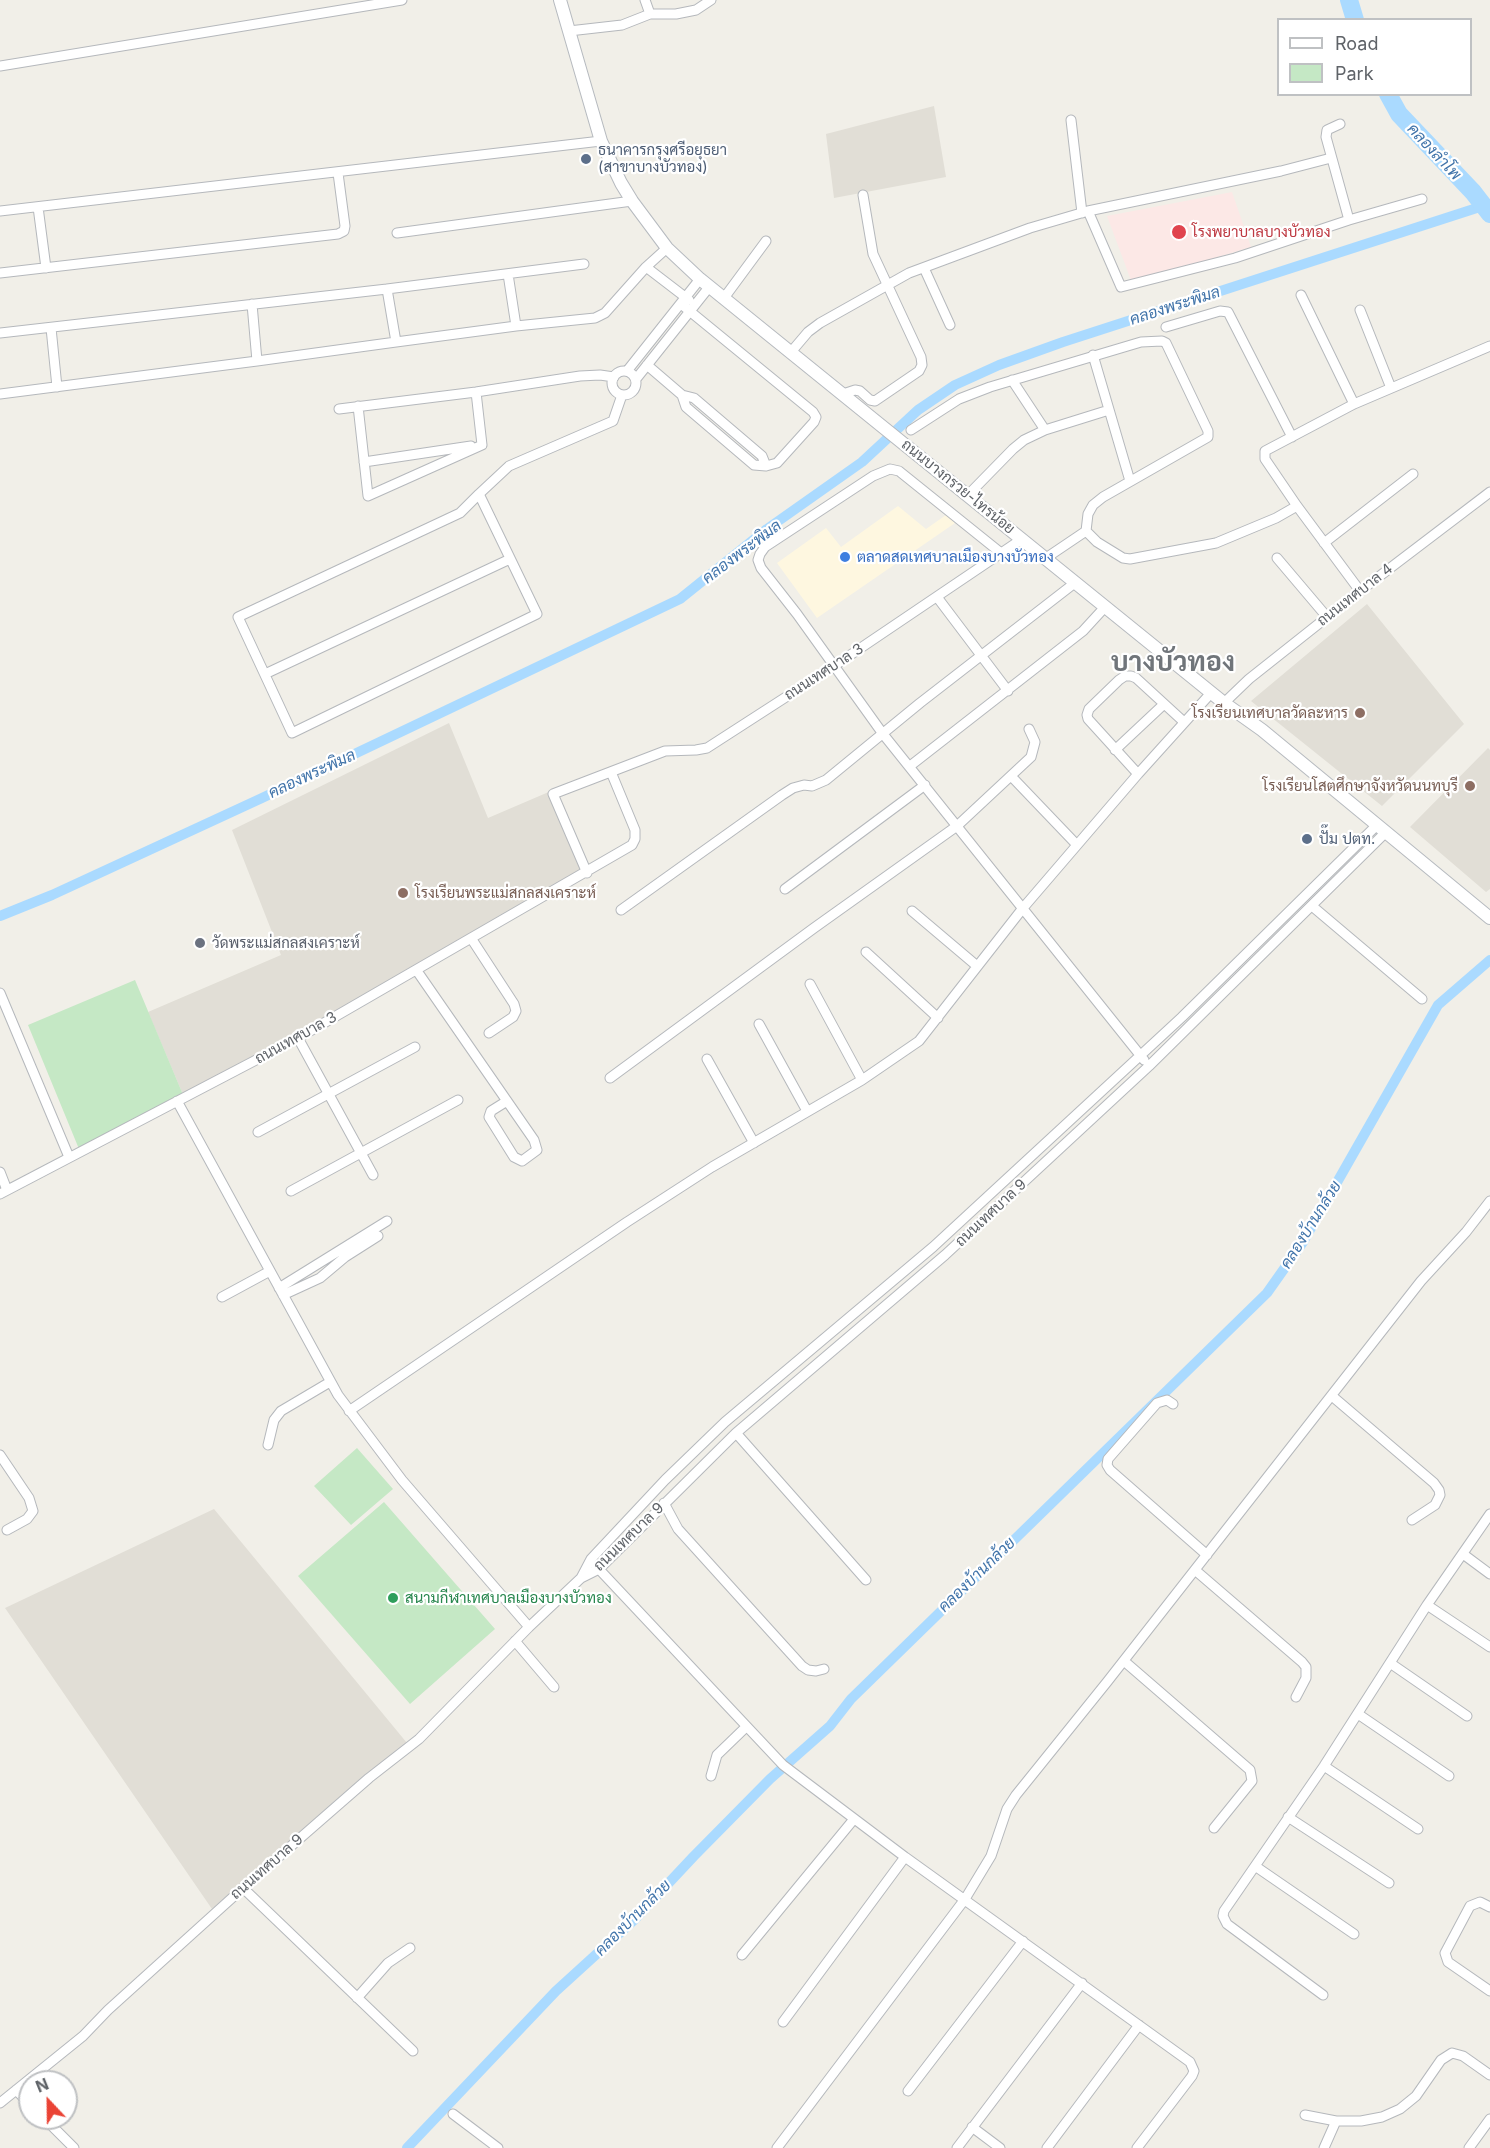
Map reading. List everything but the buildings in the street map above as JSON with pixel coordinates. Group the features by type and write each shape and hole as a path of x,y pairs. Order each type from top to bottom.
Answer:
{"main road":[{"name":"ถนนบางกรวย-ไทรน้อย","path":"560,0 601,141 632,201 667,248 705,283 1224,704 1262,730 1490,918"}],"street":[{"path":"0,66 402,0"},
{"path":"645,0 650,14"},
{"path":"569,31 622,26 650,14 676,14 696,10 711,0"},
{"path":"1071,120 1085,212 1120,287 1235,258 1349,220 1422,199"},
{"path":"1340,124 1326,132 1349,220"},
{"path":"0,211 601,141"},
{"path":"791,352 820,322 909,273 1030,228 1085,212 1290,169 1331,158"},
{"path":"0,273 338,234 344,231 345,226 338,173"},
{"path":"843,393 860,391 874,401 919,371 922,365 921,357 873,254 863,195"},
{"path":"397,232 632,201"},
{"path":"38,207 46,268"},
{"path":"724,298 766,241"},
{"path":"0,394 257,362 516,326 595,318 605,313 646,267 667,248"},
{"path":"0,333 584,264"},
{"path":"646,267 816,417 781,460 766,466 754,465 686,407 682,395"},
{"path":"924,268 950,325"},
{"path":"508,274 516,326"},
{"path":"627,371 683,301 705,283"},
{"path":"636,379 692,309 705,283"},
{"path":"387,289 396,342"},
{"path":"1301,295 1354,405"},
{"path":"252,303 257,362"},
{"path":"1360,310 1391,388"},
{"path":"1166,327 1220,312 1228,312 1292,437"},
{"path":"51,328 57,387"},
{"path":"911,430 959,399 1012,380 1141,342 1162,341 1166,343 1208,431 1206,440 1130,480 1093,505 1088,514 1086,531 1046,558"},
{"path":"1360,591 1297,506 1264,456 1266,450 1354,405 1490,346"},
{"path":"1093,356 1130,480"},
{"path":"647,365 682,395 694,398 762,456 766,466"},
{"path":"627,371 633,374 637,385 633,392 622,395 613,388 614,377 619,372 627,371"},
{"path":"339,409 580,376 614,377"},
{"path":"1012,380 1045,430"},
{"path":"476,392 482,445"},
{"path":"479,494 537,614 292,733 238,617 460,513 479,494 509,466 613,420 622,395"},
{"path":"357,406 368,496 482,445"},
{"path":"968,495 1024,440 1045,430 1109,410"},
{"path":"722,438 730,429"},
{"path":"364,462 482,445"},
{"path":"1001,554 899,471 890,469 873,476 765,547 758,560 761,568 883,734 1149,1066"},
{"path":"1324,543 1413,474"},
{"name":"ถนนเทศบาล 4","path":"1224,704 1249,679 1490,492"},
{"path":"1086,531 1097,542 1123,558 1130,559 1216,543 1276,518 1297,506"},
{"name":"ถนนเทศบาล 3","path":"587,873 553,794 665,751 707,748 834,666 1022,538"},
{"path":"1277,558 1327,617"},
{"path":"265,674 510,559"},
{"path":"621,910 782,795 794,788 804,785 812,786 826,780 1076,582"},
{"path":"937,597 1008,691"},
{"path":"910,766 1083,631 1105,607"},
{"path":"1138,774 1088,720 1089,709 1125,676 1136,678 1184,722"},
{"path":"349,1411 627,1222 754,1143 862,1080 919,1041 1023,908 1211,693"},
{"path":"1115,750 1163,705"},
{"path":"610,1078 957,826 1031,757 1035,742 1029,729"},
{"name":"ถนนเทศบาล 3","path":"4,1192 298,1038 632,845 635,830 611,772"},
{"path":"1011,776 1077,845"},
{"path":"785,889 926,785"},
{"name":"ถนนเทศบาล 9","path":"0,2103 83,2036 108,2010 243,1888 369,1778 419,1739 528,1627 581,1578 599,1569 736,1433 945,1256 1149,1066 1312,906 1381,829"},
{"name":"ถนนเทศบาล 9","path":"581,1578 591,1559 665,1480 725,1422 933,1247 1381,829"},
{"path":"1312,906 1422,999"},
{"path":"912,911 977,966"},
{"path":"471,938 514,1004 516,1011 513,1017 489,1033"},
{"path":"866,952 938,1018"},
{"path":"417,970 507,1101 537,1146 534,1154 522,1161 514,1157 489,1117 491,1111 507,1101"},
{"path":"810,984 862,1080"},
{"path":"0,993 69,1157"},
{"path":"0,1022 10,1018"},
{"path":"759,1024 807,1111"},
{"path":"298,1038 373,1175"},
{"path":"258,1132 415,1047"},
{"path":"707,1059 754,1143"},
{"path":"291,1191 458,1100"},
{"path":"177,1101 330,1382 349,1411 402,1480 528,1627"},
{"path":"0,1172 4,1192"},
{"path":"777,2148 965,1899 991,1856 1007,1809 1016,1795 1124,1661 1421,1281 1466,1232 1490,1201"},
{"path":"281,1292 387,1221"},
{"path":"281,1292 320,1278 345,1257 378,1236"},
{"path":"222,1297 270,1271"},
{"path":"268,1445 274,1420 280,1412 330,1382"},
{"path":"1332,1396 1434,1483 1439,1490 1440,1495 1435,1504 1412,1520"},
{"path":"1173,1404 1167,1400 1157,1403 1108,1459 1107,1465 1207,1555"},
{"path":"736,1433 866,1580"},
{"path":"0,1455 29,1498 33,1511 27,1519 7,1530"},
{"path":"664,1503 678,1529 802,1666 808,1670 824,1669"},
{"path":"1323,1995 1224,1920 1224,1911 1324,1766 1427,1605 1490,1514"},
{"path":"1462,1554 1490,1574"},
{"path":"591,1559 783,1765 904,1857 1190,2062 1194,2071 1192,2076 1137,2148"},
{"path":"1195,1570 1306,1667 1296,1697"},
{"path":"1427,1605 1490,1647"},
{"path":"515,1641 554,1687"},
{"path":"1124,1661 1250,1770 1252,1781 1214,1828"},
{"path":"1390,1663 1467,1716"},
{"path":"1358,1714 1449,1776"},
{"path":"711,1776 717,1755 746,1727"},
{"path":"1324,1766 1418,1829"},
{"path":"1288,1817 1389,1883"},
{"path":"742,1956 854,1819"},
{"path":"783,2022 904,1857"},
{"path":"1255,1866 1354,1934"},
{"path":"243,1888 413,2051"},
{"path":"1490,1906 1480,1902 1470,1906 1444,1953 1449,1962 1490,1991"},
{"path":"908,2091 1023,1941"},
{"path":"357,1998 388,1963 410,1948"},
{"path":"957,2148 1082,1983"},
{"path":"1047,2148 1139,2025"},
{"path":"1305,2115 1336,2121 1361,2121 1382,2117 1400,2109 1416,2096 1441,2060 1452,2053 1463,2056 1490,2075"},
{"path":"453,2114 498,2148"},
{"path":"1469,2148 1490,2119"},
{"path":"1324,2148 1336,2121"},
{"path":"972,2127 1000,2148"},
{"path":"56,2130 74,2148"}],"shaded area":[{"path":"934,106 946,177 834,198 826,134"},
{"name":"โรงพยาบาลบางบัวทอง","path":"1232,192 1251,247 1132,283 1107,216"},
{"name":"ตลาดสดเทศบาลเมืองบางบัวทอง","path":"898,506 926,529 946,515 955,523 817,618 777,563 826,528 841,547"},
{"name":"โรงเรียนเทศบาลวัดละหาร","path":"1367,604 1464,724 1382,806 1251,701"},
{"name":"โรงเรียนพระแม่สกลสงเคราะห์","path":"449,723 488,818 551,791 584,874 184,1097 148,1012 281,955 232,830"},
{"name":"โรงเรียนโสตศึกษาจังหวัดนนทบุรี","path":"1488,748 1490,750 1490,889 1486,892 1410,827"},
{"path":"214,1509 407,1743 212,1909 5,1608"}],"green space":[{"path":"135,980 184,1097 79,1149 28,1025"},
{"path":"357,1448 393,1489 351,1525 314,1486"},
{"path":"384,1502 495,1629 410,1704 298,1576"}],"waterway":[{"name":"คลองลำโพ","path":"1349,0 1354,18"},
{"name":"คลองลำโพ","path":"1389,96 1399,114 1473,192 1490,214"},
{"name":"คลองพระพิมล","path":"0,916 52,895 262,798 680,599 767,529 862,462 918,410 955,385 999,365 1063,342 1483,206"},
{"name":"คลองบ้านกล้วย","path":"407,2148 556,1991 634,1920 770,1779 830,1726 851,1699 1267,1293 1303,1242 1438,1005 1490,960"}],"place":[{"name":"ธนาคารกรุงศรีอยุธยา (สาขาบางบัวทอง)","path":"586,159"},
{"name":"โรงพยาบาลบางบัวทอง","path":"1179,232"},
{"name":"ตลาดสดเทศบาลเมืองบางบัวทอง","path":"845,557"},
{"name":"โรงเรียนเทศบาลวัดละหาร","path":"1360,713"},
{"name":"โรงเรียนโสตศึกษาจังหวัดนนทบุรี","path":"1470,786"},
{"name":"ปั๊ม ปตท.","path":"1307,839"},
{"name":"โรงเรียนพระแม่สกลสงเคราะห์","path":"403,893"},
{"name":"วัดพระแม่สกลสงเคราะห์","path":"200,943"},
{"name":"สนามกีฬาเทศบาลเมืองบางบัวทอง","path":"393,1598"}],"district":[{"name":"บางบัวทอง","path":"1173,663"}]}
